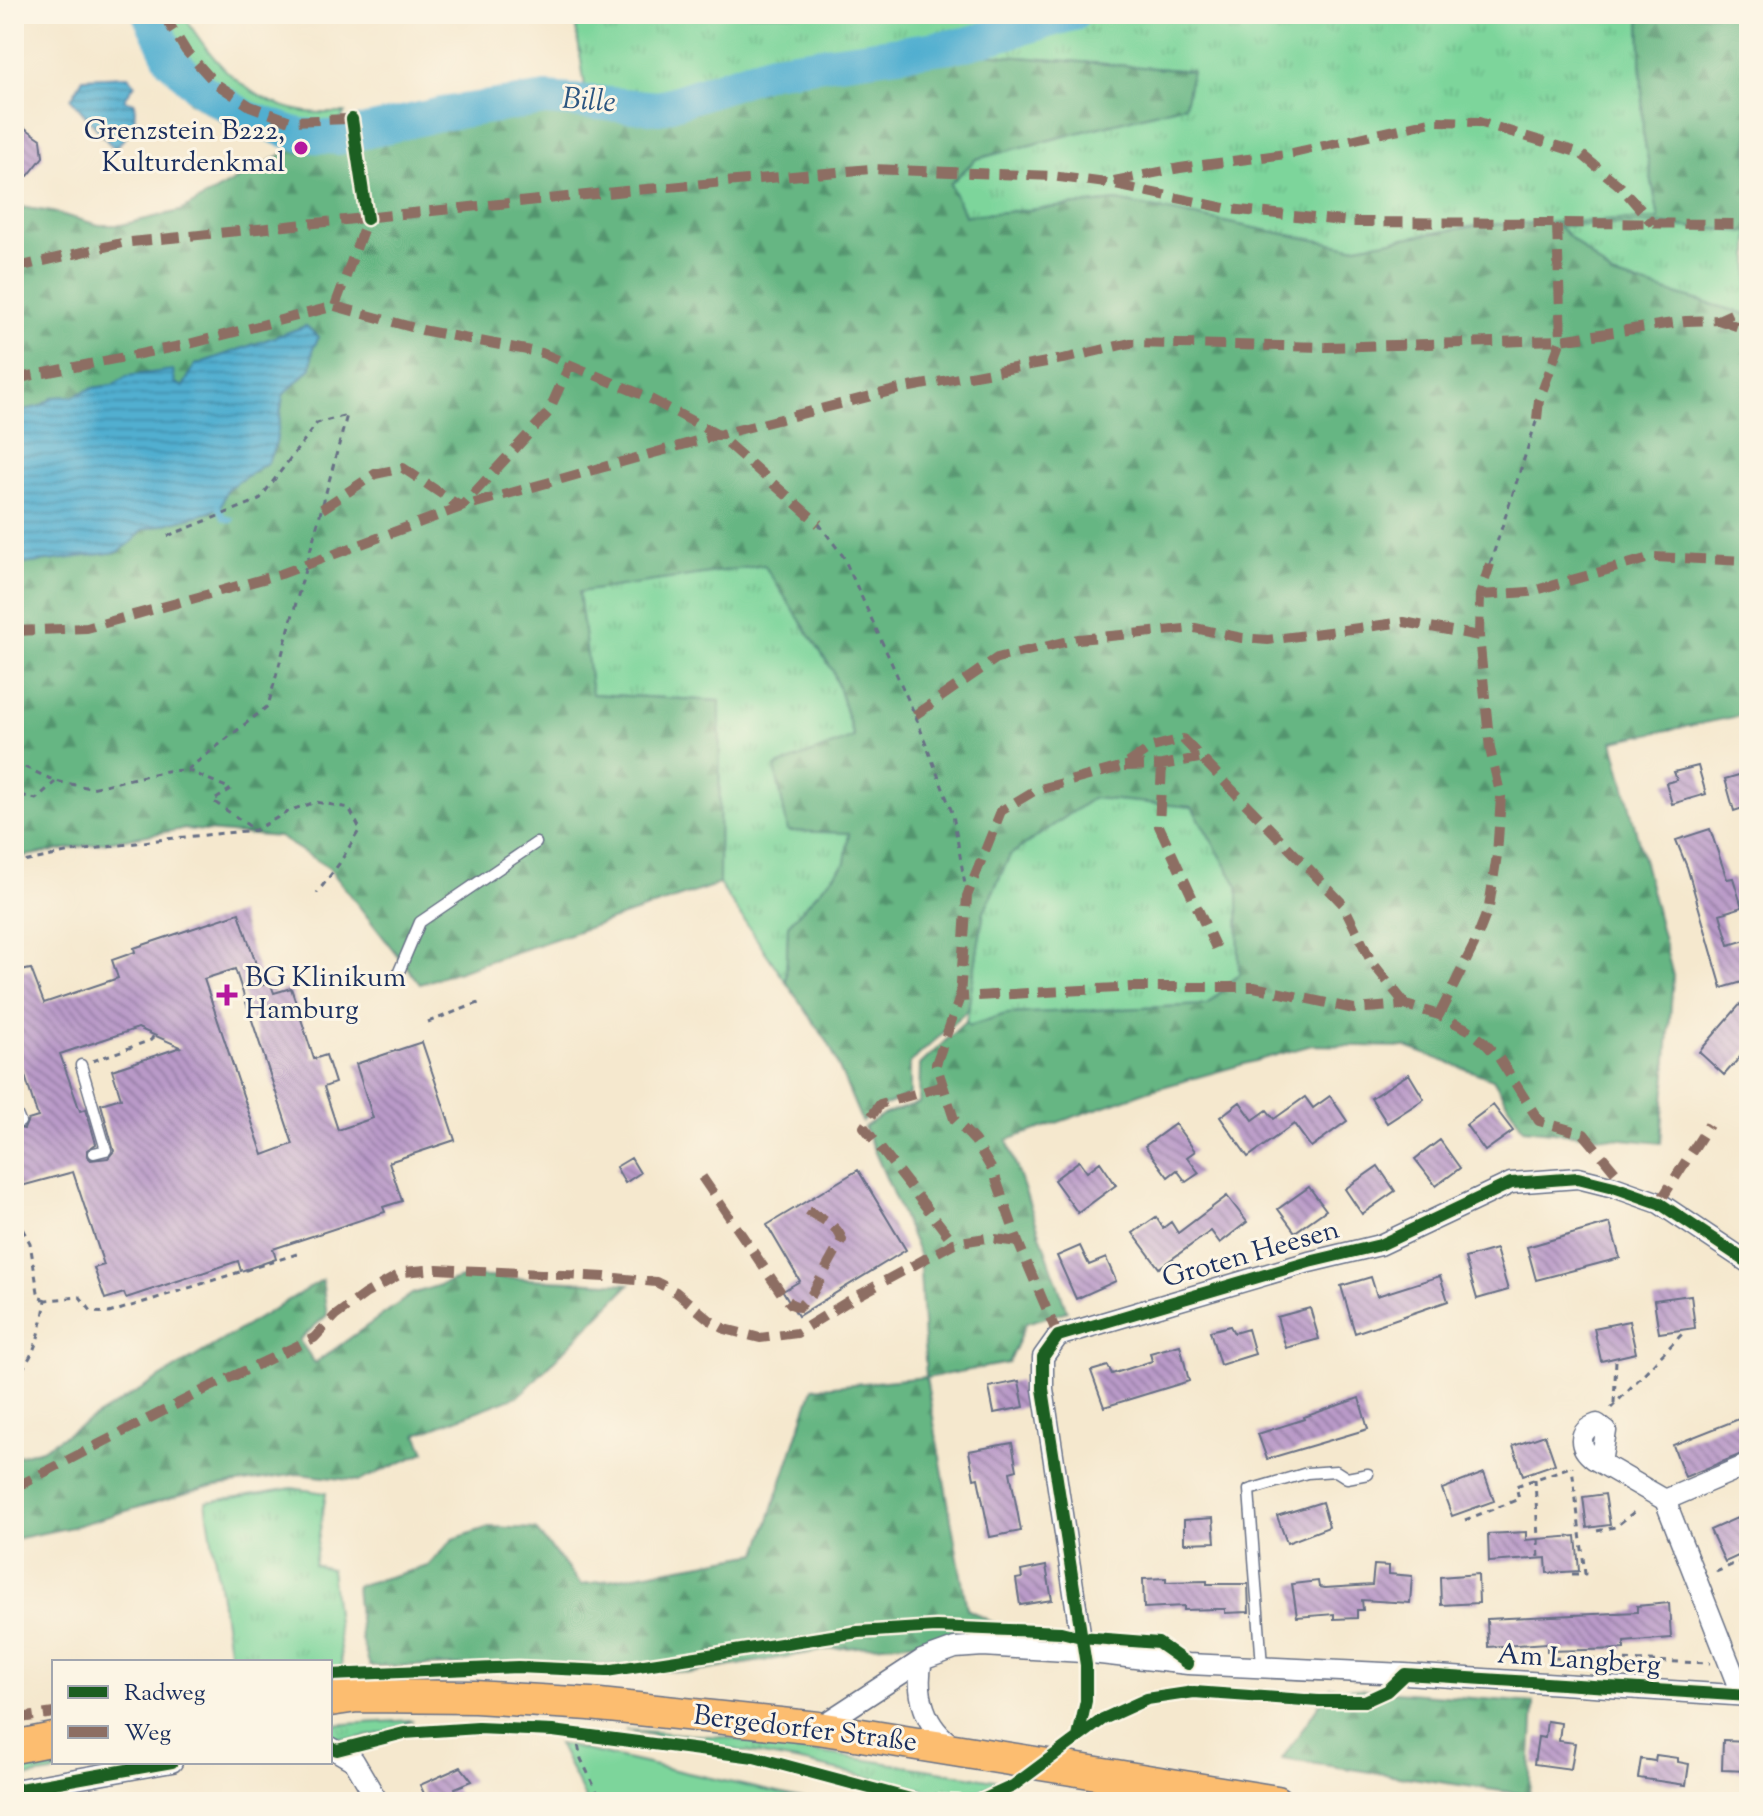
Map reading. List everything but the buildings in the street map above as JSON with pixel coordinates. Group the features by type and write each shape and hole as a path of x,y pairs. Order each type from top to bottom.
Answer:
{"main road":[{"name":"Bergedorfer Straße","path":"332,1700 357,1696 489,1698 590,1704 818,1728 1277,1802"},
{"path":"14,1747 52,1739"}],"street":[{"name":"Groten Heesen","path":"1083,1652 1043,1389 1043,1357 1058,1336 1309,1262 1380,1245 1511,1183 1578,1178 1614,1187 1659,1203 1749,1263"},
{"path":"1600,1424 1605,1427 1607,1438 1597,1461 1660,1498 1749,1464"},
{"name":"Am Langberg","path":"1660,1498 1729,1663 1746,1696"},
{"name":"Am Langberg","path":"818,1728 922,1660 955,1648 983,1646 1083,1652 1188,1664 1746,1696"},
{"path":"922,1660 918,1684 923,1706 944,1740 962,1751"},
{"path":"332,1748 354,1761 378,1802"},
{"path":"14,1790 161,1764"}],"lane":[{"path":"395,981 420,922 536,843"},
{"path":"81,1065 106,1150 94,1153"},
{"path":"14,1108 20,1122"},
{"path":"1262,1666 1249,1490 1307,1473 1336,1471 1347,1478 1368,1474"}],"path":[{"path":"165,537 259,500 317,423 347,415 268,706 187,770"},
{"path":"1490,564 1537,419"},
{"path":"819,524 843,556 915,715 953,815 967,896"},
{"path":"55,781 36,799 16,794 15,762 55,781 91,788 166,771 187,770 231,789 213,801 255,830"},
{"path":"14,864 70,852 255,830 291,810 316,802 349,808 360,829 317,893"},
{"path":"428,1022 484,1001"},
{"path":"81,1065 151,1040 154,1035"},
{"path":"14,1222 19,1223 27,1234 40,1298 80,1297 92,1312 109,1313 297,1254"},
{"path":"14,1233 15,1239"},
{"path":"14,1379 36,1350 46,1300"},
{"path":"1600,1424 1614,1403 1683,1333"},
{"path":"1614,1403 1616,1360"},
{"path":"1465,1520 1519,1499 1516,1486 1572,1466 1597,1461"},
{"path":"1572,1466 1585,1574 1572,1574"},
{"path":"1535,1479 1539,1559"},
{"path":"1597,1531 1615,1527 1660,1498"},
{"path":"1696,1580 1749,1557"},
{"path":"1553,1658 1729,1663"},
{"path":"576,1734 581,1759 602,1802"}],"green space":[{"path":"141,14 183,14 218,62 246,88 263,98 301,111 345,113 327,141 297,146 237,130 190,102 162,65"},
{"path":"574,14 1041,14 961,38 773,69 659,106 587,100"},
{"path":"1104,14 1640,14 1643,133 1659,219 1482,225 1351,247 1117,201 965,216 949,184 976,159 1185,105 1191,71 970,53"},
{"path":"1640,14 1749,14 1749,232 1653,224 1558,226 1612,276 1749,315 1749,714 1613,741 1673,976 1661,1143 1523,1129 1493,1079 1406,1047 1312,1045 1148,1091 1007,1140 1067,1311 1026,1323 1008,1363 926,1378 967,1609 1028,1641 947,1640 832,1649 691,1673 608,1664 370,1666 361,1639 356,1586 428,1566 453,1539 489,1527 535,1529 581,1585 758,1553 813,1388 926,1377 919,1254 864,1127 882,1115 919,1103 920,1065 966,1021 969,1026 1006,1014 1207,1005 1239,974 1238,886 1192,807 1093,798 1010,855 984,911 968,1010 910,1063 910,1095 874,1110 862,1122 829,1044 786,982 788,925 845,863 849,833 788,831 775,767 854,737 833,671 764,565 579,592 592,694 720,701 719,884 420,984 329,868 279,837 183,829 14,858 14,565 118,552 142,530 210,512 221,506 227,489 268,462 276,443 283,395 311,368 313,348 319,337 306,326 195,365 183,387 127,376 113,385 93,388 74,396 54,397 41,406 14,413 14,206 52,212 99,225 121,225 180,211 297,146 327,141 385,120 547,97 659,106 773,69 970,53 1192,71 1185,105 976,159 950,184 965,216 1117,201 1351,247 1482,225 1659,219 1643,133"},
{"path":"1653,224 1749,232 1749,315 1612,276 1557,225"},
{"path":"765,565 833,671 854,738 850,833 845,863 788,925 786,982 719,884 720,701 591,694 578,592"},
{"path":"1093,798 1192,806 1238,886 1239,974 1207,1005 1006,1014 969,1026 966,1021 984,911 1010,855"},
{"path":"468,1276 630,1284 520,1395 417,1434 425,1452 359,1481 298,1474 204,1488 72,1527 14,1539 14,1457 42,1449 322,1280 327,1315 299,1340 315,1363 412,1294"},
{"path":"292,1488 326,1493 314,1565 331,1569 342,1667 332,1669 332,1660 231,1660 206,1502"},
{"path":"1331,1687 1534,1703 1529,1795 1282,1759"},
{"path":"413,1720 372,1735 349,1738 332,1736 332,1725"},
{"path":"625,1730 721,1737 1001,1781 971,1795 948,1795 801,1762"},
{"path":"558,1744 818,1802 587,1802"},
{"path":"52,1761 52,1764 106,1764 14,1779 14,1768"}],"water":[{"path":"128,76 135,84 124,100 135,103 134,128 114,149 71,99 83,78"},
{"path":"306,326 319,337 313,348 311,368 283,395 276,443 268,462 227,489 221,506 210,512 142,530 118,552 14,565 14,413 41,406 54,397 74,396 93,388 113,385 127,376 173,370 175,383 183,387 195,365"}],"waterway":[{"name":"Bille","path":"149,14 171,60 203,91 246,117 299,135 338,138 441,114 546,99 659,108 772,70 966,44 1073,14"},
{"path":"218,507 224,518 231,520"}],"marked path":[{"path":"163,14 186,51 215,83 250,106 290,121 352,119"},
{"path":"1114,181 1180,168 1293,153 1435,121 1479,122 1580,153 1621,187 1653,224"},
{"path":"14,268 122,243 870,169 1052,176 1106,183 1230,209 1351,222 1749,224"},
{"path":"14,379 185,345 335,306 367,219"},
{"path":"1537,419 1539,400 1561,340 1557,225"},
{"path":"335,306 422,330 542,353 645,396 718,435 819,524"},
{"path":"14,631 87,628 281,574 461,507 718,435 899,389 1068,358 1130,343 1328,347 1561,340 1686,321 1718,320 1749,306"},
{"path":"1718,320 1749,330"},
{"path":"322,509 375,474 403,468 461,507 548,413 570,364"},
{"path":"1480,595 1529,592 1653,557 1749,561"},
{"path":"1439,1015 1489,907 1497,855 1501,797 1490,749 1479,636 1480,595 1490,564"},
{"path":"915,715 997,658 1078,639 1195,628 1268,640 1404,622 1479,636"},
{"path":"960,997 967,896 1001,811 1034,791 1124,766 1152,747 1183,739 1343,904 1371,961 1406,1005"},
{"path":"1124,766 1162,765 1199,758"},
{"path":"1162,765 1159,826 1216,948"},
{"path":"1058,1336 1018,1242 994,1173 975,1141 954,1119 936,1064 960,997 1134,987 1254,987 1354,1009 1406,1005 1439,1015 1469,1030 1484,1042 1499,1058 1539,1121 1584,1134 1617,1174 1614,1187"},
{"path":"943,1086 880,1104 864,1127 954,1243"},
{"path":"1659,1203 1709,1125"},
{"path":"702,1177 782,1294 791,1304 799,1307 812,1294 842,1240 836,1229 803,1206"},
{"path":"14,1488 206,1389 314,1338 335,1316 365,1294 404,1272 437,1269 656,1282 676,1292 725,1329 760,1338 797,1333 954,1243 986,1238 1018,1242"},
{"path":"14,1719 52,1713"}],"cycle path":[{"path":"352,119 367,219"},
{"path":"1078,1737 1086,1701 1086,1665 1043,1389 1043,1357 1058,1336 1309,1262 1380,1245 1511,1183 1578,1178 1614,1187 1659,1203 1749,1263"},
{"path":"332,1675 518,1667 606,1671 858,1632 936,1627 1061,1632 1081,1637 1158,1643 1188,1664"},
{"path":"978,1802 1013,1786 1103,1719 1147,1699 1194,1692 1318,1701 1365,1701 1387,1691 1405,1674 1749,1696"},
{"path":"332,1748 337,1750 404,1733 478,1728 553,1731 754,1757 918,1801 960,1802"},
{"path":"14,1790 161,1764"}],"place":[{"name":"Grenzstein B222, Kulturdenkmal","path":"301,148"},
{"name":"BG Klinikum Hamburg","path":"227,995"}]}
